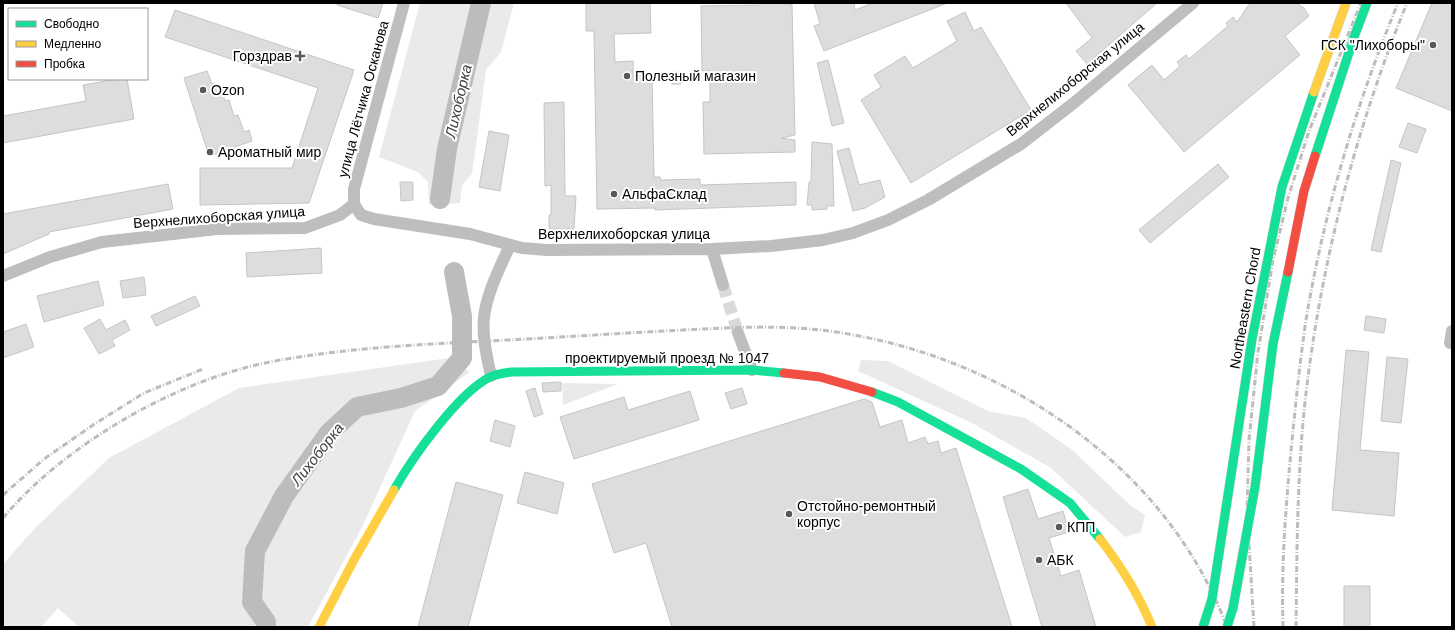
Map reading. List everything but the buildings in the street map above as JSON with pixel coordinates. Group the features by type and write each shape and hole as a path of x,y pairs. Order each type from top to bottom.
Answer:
{"main road":[{"name":"Northeastern Chord","path":"1203,627 1212,599 1252,339 1282,187 1346,3"},
{"path":"1227,627 1233,608 1255,486 1272,344 1304,191 1354,37 1367,3"},
{"name":"проектируемый проезд № 1047","path":"490,376 510,372 752,370 820,377 861,388 898,402 1021,469 1070,503 1114,557 1142,602 1152,627"},
{"path":"319,627 355,558 407,467 466,394 490,376"}],"street":[{"name":"улица Лётчика Осканова","path":"354,204 354,189 404,3"},
{"name":"Верхнелихоборская улица","path":"3,276 50,257 102,242 217,229 305,228 340,215 354,204 362,215 374,219 470,234 510,245 547,250 712,249 771,246 823,240 846,235 888,220 928,200 1021,144 1075,102 1192,3"},
{"path":"490,376 485,348 484,318 491,290 510,245"},
{"path":"712,249 723,285"},
{"path":"738,333 752,370"}],"shaded area":[{"path":"420,3 514,3 501,52 486,70 472,174 462,185 460,203 429,205 428,182 418,172 379,157"},
{"path":"449,358 470,372 415,411 363,525 308,627 79,627 58,608 41,627 3,627 3,564 36,527 109,458 239,388"},
{"path":"861,360 888,361 988,411 1026,418 1071,449 1130,505 1145,515 1141,532 1125,537 1051,468 972,423 858,371"},
{"path":"562,383 618,384 563,405"}],"waterway":[{"name":"Лихоборка","path":"440,199 447,149 481,3"},
{"name":"Лихоборка","path":"266,627 266,622 252,602 255,551 284,496 329,433 357,407 401,398 438,386 462,358 462,316 454,272"}],"tunnel":[{"path":"723,285 738,333"}],"railway":[{"path":"1254,627 1247,511 1249,440 1258,352 1273,260 1288,198 1309,131 1361,3"},
{"path":"1283,627 1283,557 1290,464 1302,350 1313,279 1332,199 1355,119 1368,80 1398,3"},
{"path":"1296,627 1298,510 1303,422 1321,293 1343,195 1357,146 1372,98 1407,3"},
{"path":"3,518 28,491 57,465 124,419 160,400 197,384 234,371 270,362 329,353 419,345 726,328 774,327 806,329 838,332 914,349 972,371 1027,399 1079,433 1126,474 1167,520 1201,571 1227,627"},
{"path":"3,495 44,459 93,425 144,393 203,369"}],"traffic: fast":[{"path":"1315,156 1354,37 1367,3"},
{"path":"1203,627 1212,599 1252,339 1282,187 1314,92"},
{"path":"1227,627 1233,608 1255,487 1273,344 1288,272"},
{"path":"394,490 424,444 450,411 477,385 495,375 511,372 752,370 784,373"},
{"path":"872,392 898,402 1021,469 1070,503 1100,539"}],"traffic: slow":[{"path":"1314,92 1346,3"},
{"path":"319,627 355,558 394,490"},
{"path":"1100,539 1129,581 1152,627"}],"traffic: jam":[{"path":"1288,272 1304,191 1315,156"},
{"path":"784,373 820,377 872,392"}],"place":[{"name":"ГСК \"Лихоборы\"","path":"1433,45"},
{"name":"Горздрав","path":"300,56"},
{"name":"Полезный магазин","path":"627,76"},
{"name":"Ozon","path":"203,90"},
{"name":"Ароматный мир","path":"210,152"},
{"name":"АльфаСклад","path":"614,194"},
{"name":"Отстойно-ремонтный корпус","path":"789,514"},
{"name":"КПП","path":"1059,527"},
{"name":"АБК","path":"1039,560"}]}
